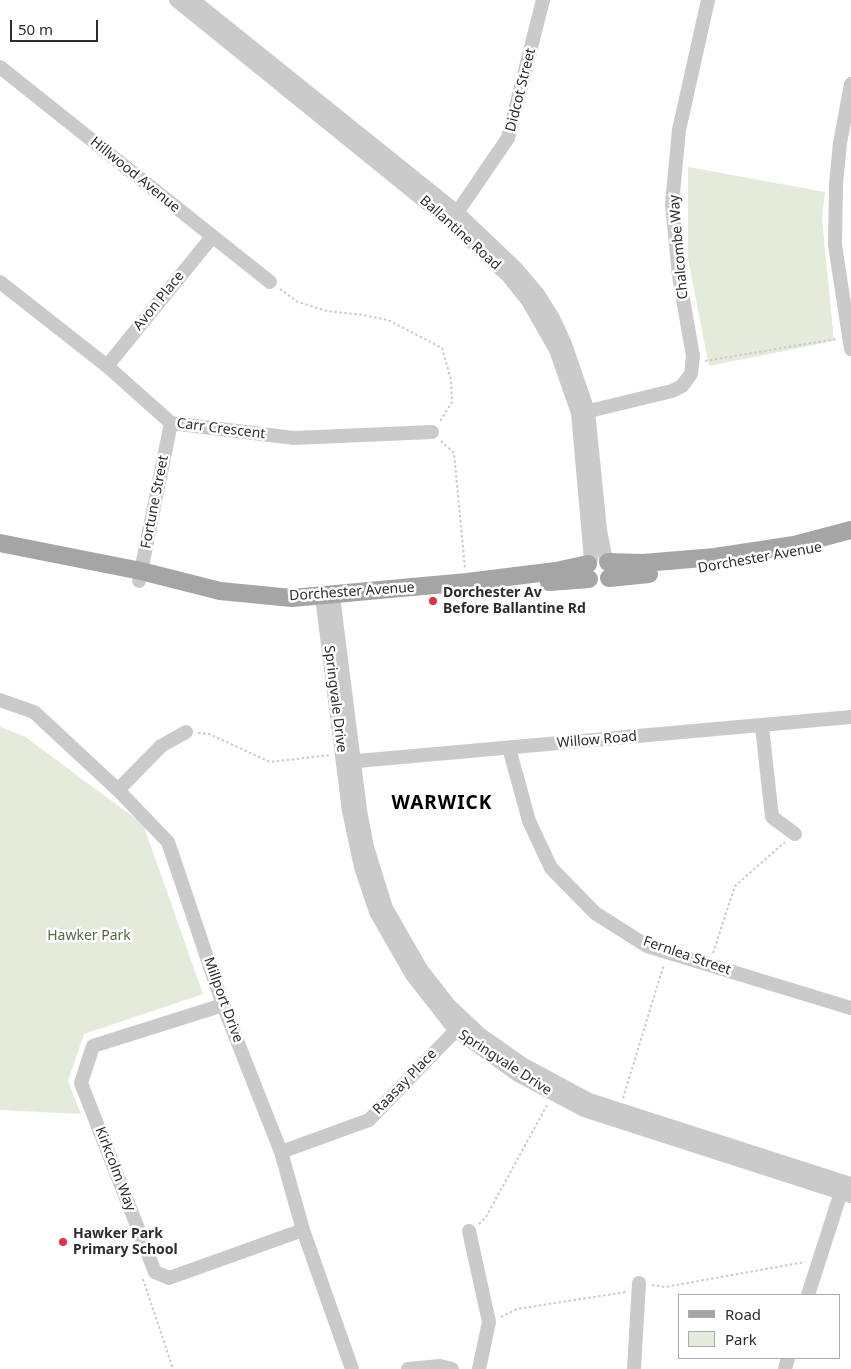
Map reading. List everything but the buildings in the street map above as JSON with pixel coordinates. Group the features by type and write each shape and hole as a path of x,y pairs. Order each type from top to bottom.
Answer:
{"main road":[{"name":"Dorchester Avenue","path":"328,602 556,571 715,557 794,545 851,530"},
{"name":"Dorchester Avenue","path":"0,543 140,576 250,605 328,602 598,567 716,568 796,555 851,540"},
{"name":"Dorchester Avenue","path":"0,555 140,576"}],"street":[{"name":"Ballantine Road","path":"176,0 453,217"},
{"name":"Ballantine Road","path":"193,0 516,268 538,294 553,318 565,344 583,412 598,567"},
{"name":"Didcot Street","path":"453,217 508,138 543,0"},
{"name":"Chalcombe Way","path":"693,365 679,276 672,204 679,130 708,0"},
{"name":"Hillwood Avenue","path":"0,67 270,282"},
{"path":"849,343 835,245 835,218 840,143 851,84"},
{"name":"Avon Place","path":"107,366 212,237"},
{"name":"Carr Crescent","path":"0,282 107,366 171,423 294,438 432,432"},
{"path":"583,412 672,391 687,381 693,365"},
{"name":"Fortune Street","path":"140,576 171,423"},
{"name":"Springvale Drive","path":"328,602 347,759 353,835 376,912 412,975 459,1026 518,1074 584,1110 616,1122 847,1189"},
{"name":"Millport Drive","path":"0,700 34,712 118,790 168,842 223,1005 281,1152 303,1230 352,1369"},
{"name":"Willow Road","path":"347,759 510,748 762,727 851,717"},
{"path":"762,727 772,817 795,834"},
{"path":"118,790 161,746 186,732"},
{"name":"Fernlea Street","path":"510,748 529,821 551,868 595,913 647,946 851,1008"},
{"name":"Kirkcolm Way","path":"155,1272 81,1083 93,1046 223,1005"},
{"name":"Springvale Drive","path":"459,1026 569,1091 619,1111 847,1189"},
{"name":"Raasay Place","path":"281,1152 369,1120 459,1026"},
{"path":"808,1294 819,1260 847,1189"},
{"path":"155,1272 169,1278 303,1230"},
{"path":"469,1231 489,1322 479,1369"},
{"path":"634,1369 639,1283"},
{"path":"408,1369 440,1366 452,1369"}],"path":[{"path":"270,282 298,302 327,311 363,314 388,320 442,348 451,380 452,402 432,432 454,453 467,582"},
{"path":"693,365 849,343"},
{"path":"186,732 209,734 270,762 347,759"},
{"path":"710,965 735,886 795,834"},
{"path":"619,1111 668,952"},
{"path":"469,1231 486,1217 553,1094"},
{"path":"489,1322 517,1309 626,1292 639,1283 665,1287 819,1260"},
{"path":"155,1272 143,1277 173,1369"}],"green space":[{"path":"688,167 825,192 822,218 834,341 709,366 688,259"},
{"name":"Hawker Park","path":"0,727 24,736 143,824 203,994 84,1034 68,1081 81,1114 0,1110"}],"place":[{"name":"Dorchester Av Before Ballantine Rd","path":"433,601"},
{"name":"Hawker Park Primary School","path":"63,1242"}],"district":[{"name":"WARWICK","path":"442,804"}]}
